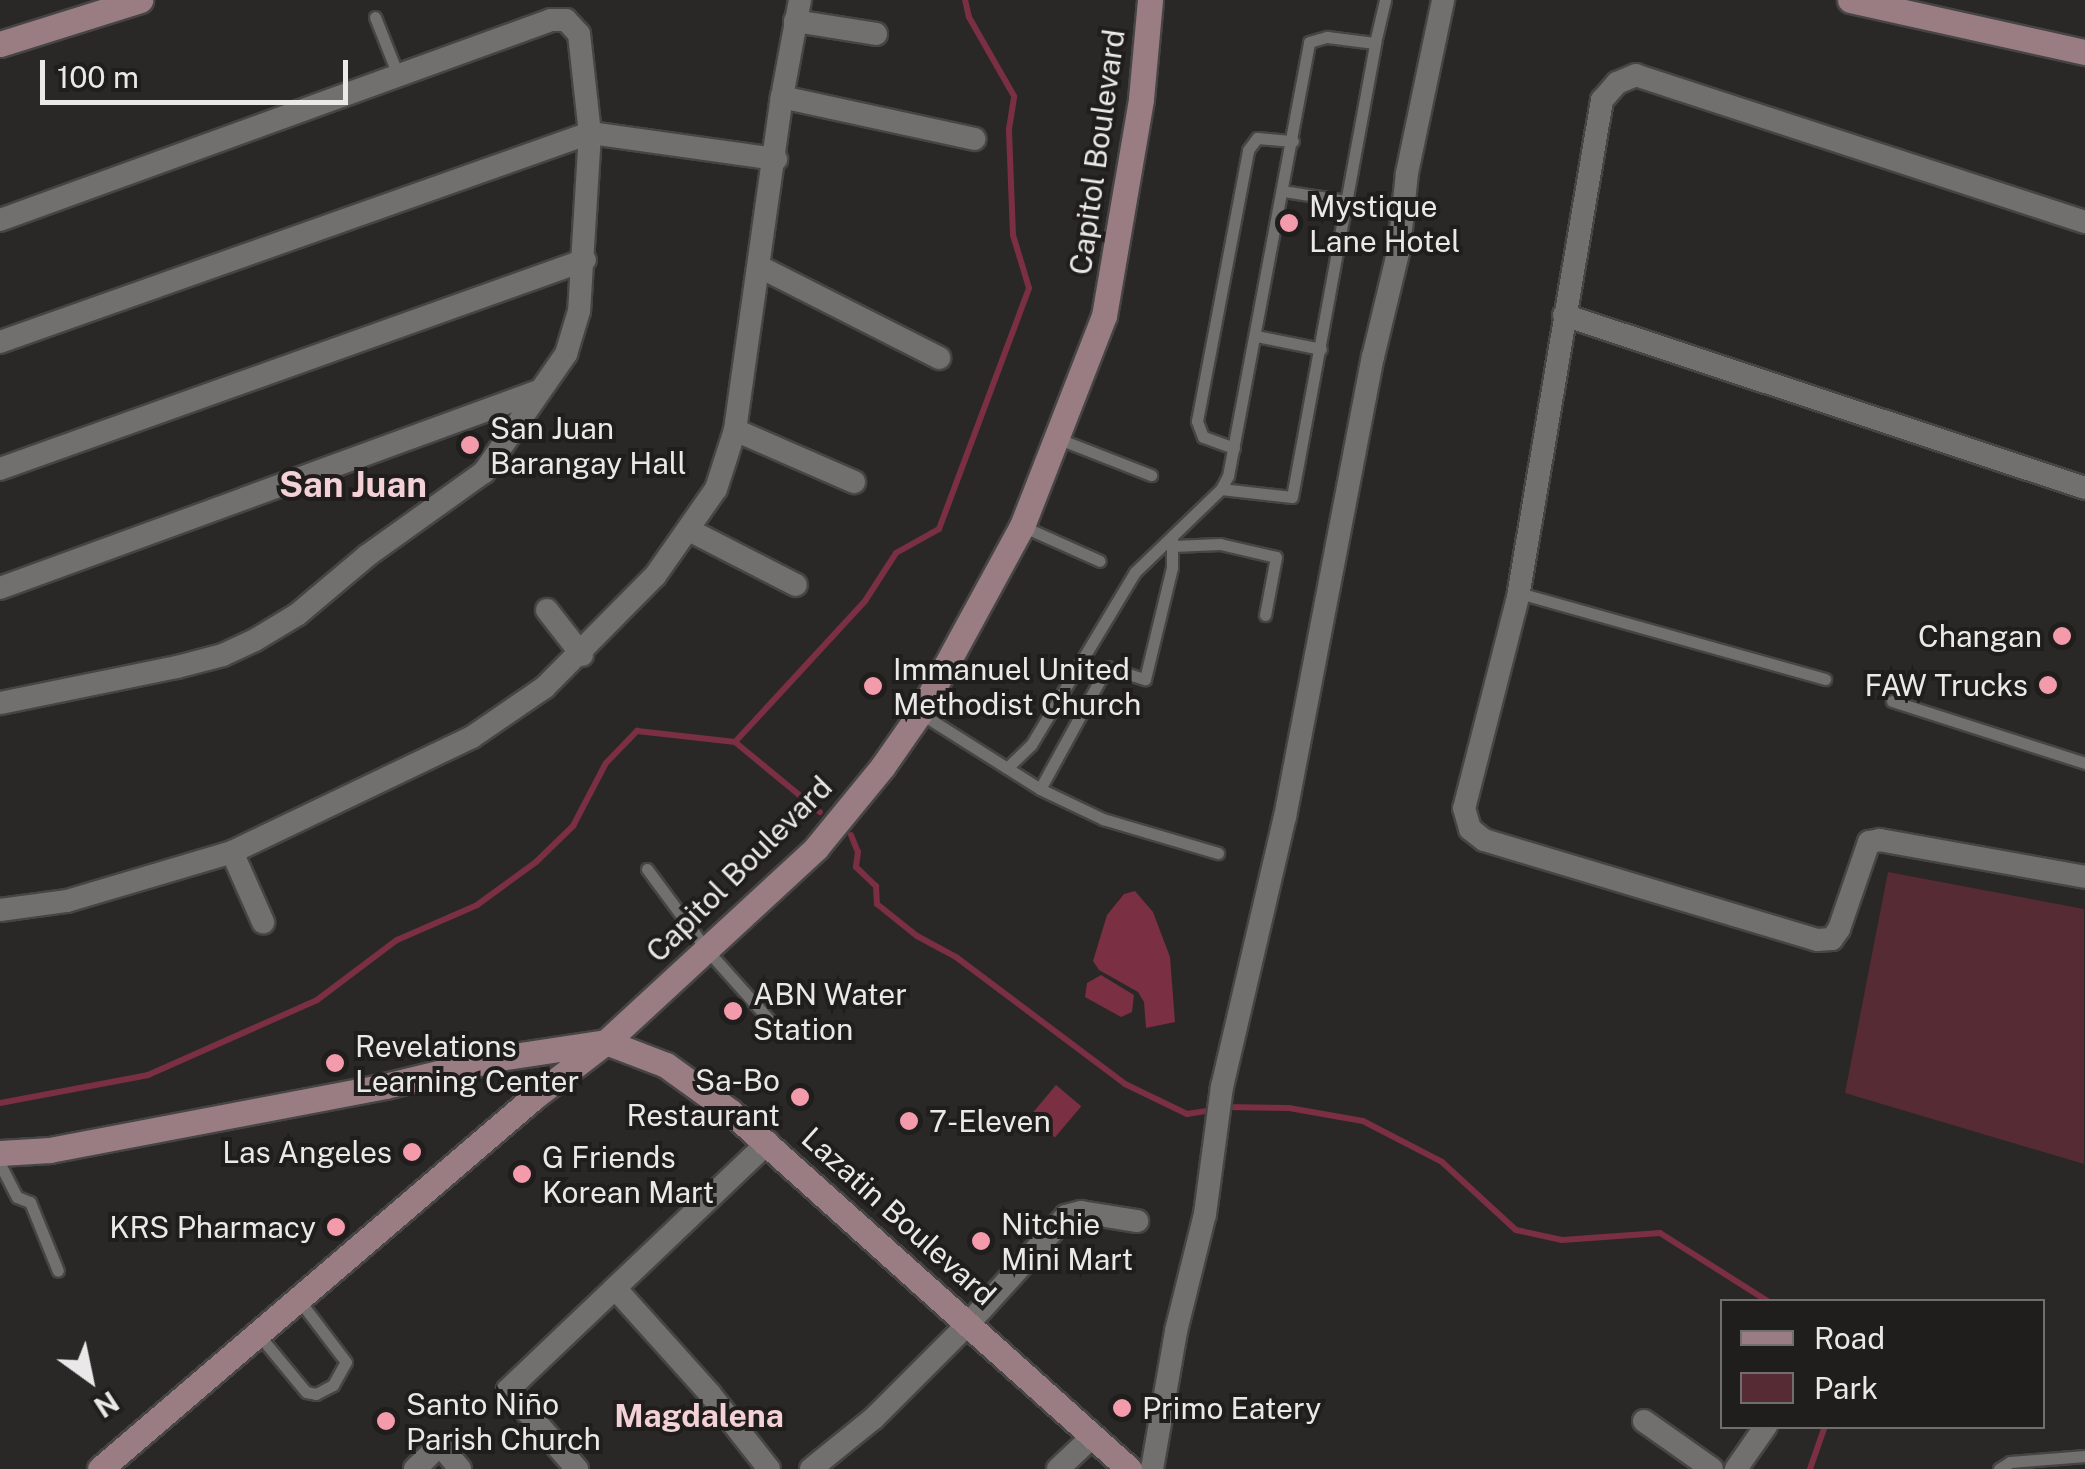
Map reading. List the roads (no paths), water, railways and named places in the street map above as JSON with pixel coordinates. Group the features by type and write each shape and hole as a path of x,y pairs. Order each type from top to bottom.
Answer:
{"main road":[{"path":"0,44 140,0"},
{"name":"Capitol Boulevard","path":"100,1469 534,1098 606,1042 816,848 854,806 920,713 1022,526 1059,439 1104,316 1118,253 1142,99 1150,0"},
{"path":"1850,0 2085,52"},
{"path":"0,1152 50,1150 385,1086 500,1058 606,1042"},
{"name":"Lazatin Boulevard","path":"606,1042 666,1065 768,1142 1128,1469"}],"street":[{"path":"1152,1469 1176,1331 1206,1214 1222,1087 1285,816 1373,356 1398,249 1407,173 1443,0"},
{"path":"0,910 67,901 232,852 472,736 546,687 582,655 655,576 716,489 734,430 798,10 876,34"},
{"path":"0,220 551,20 566,20 579,34 590,133 579,312 566,354 484,472 368,555 310,605 256,640 222,656 178,667 0,703"},
{"path":"2085,222 1636,75 1617,84 1602,100 1519,592 1464,808 1470,830 1484,840 1818,940 1832,938 1840,929 1869,842 1880,840 2085,877"},
{"path":"782,97 974,139"},
{"path":"0,342 590,133 776,159"},
{"path":"0,469 585,260"},
{"path":"760,267 938,358"},
{"path":"1564,314 2085,488"},
{"path":"0,588 536,392"},
{"path":"734,430 854,482"},
{"path":"689,530 796,585"},
{"path":"547,610 582,655"},
{"path":"232,852 262,922"},
{"path":"577,1469 508,1390 768,1142"},
{"path":"811,1469 874,1418 970,1322 1069,1214 1137,1221"},
{"path":"615,1288 710,1394 768,1469"},
{"path":"1644,1421 1708,1468"},
{"path":"1736,1469 1764,1429"},
{"path":"1058,1469 1092,1438"},
{"path":"416,1469 440,1446 460,1469"}],"lane":[{"path":"1221,490 1292,497 1385,0"},
{"path":"375,17 398,76"},
{"path":"1007,768 1031,745 1136,572 1172,542 1221,490 1234,448 1256,336 1309,42 1328,37 1375,43"},
{"path":"1234,448 1203,438 1197,422 1248,150 1257,138 1293,141"},
{"path":"1284,190 1347,202"},
{"path":"1256,336 1321,350"},
{"path":"1059,439 1151,474"},
{"path":"1022,526 1100,561"},
{"path":"1172,542 1220,544 1276,557 1264,616"},
{"path":"1040,789 1107,667 1145,679 1172,542"},
{"path":"1519,592 1826,679"},
{"path":"1892,701 2085,763"},
{"path":"920,713 1040,789 1104,819 1218,853"},
{"path":"646,869 707,950 772,1023"},
{"path":"0,1164 17,1196 30,1202 58,1271"},
{"path":"258,1334 306,1392 316,1394 332,1385 343,1375 346,1362 298,1300"},
{"path":"1999,1469 2010,1462 2085,1456"}],"waterway":[{"path":"0,1103 148,1075 317,1000 397,940 477,905 536,862 573,826 606,763 637,731 735,742 865,601 896,553 939,529 1029,288 1013,235 1009,129 1014,96 969,17 965,0"},
{"path":"735,742 820,812"},
{"path":"851,835 858,852 856,867 876,886 877,904 917,936 956,957 1125,1084 1187,1114 1212,1110"},
{"path":"1224,1107 1289,1108 1363,1121 1442,1162 1516,1230 1562,1240 1660,1233 1764,1299"},
{"path":"1810,1469 1824,1429"}],"place":[{"name":"Mystique Lane Hotel","path":"1289,223"},
{"name":"San Juan Barangay Hall","path":"470,445"},
{"name":"Changan","path":"2062,636"},
{"name":"FAW Trucks","path":"2048,685"},
{"name":"Immanuel United Methodist Church","path":"873,686"},
{"name":"ABN Water Station","path":"733,1011"},
{"name":"Revelations Learning Center","path":"335,1063"},
{"name":"Sa-Bo Restaurant","path":"800,1097"},
{"name":"7-Eleven","path":"909,1121"},
{"name":"Las Angeles","path":"412,1152"},
{"name":"G Friends Korean Mart","path":"522,1174"},
{"name":"KRS Pharmacy","path":"336,1227"},
{"name":"Nitchie Mini Mart","path":"981,1241"},
{"name":"Primo Eatery","path":"1122,1408"},
{"name":"Santo Niño Parish Church","path":"386,1421"}],"district":[{"name":"San Juan","path":"353,485"},
{"name":"Magdalena","path":"699,1416"}]}
